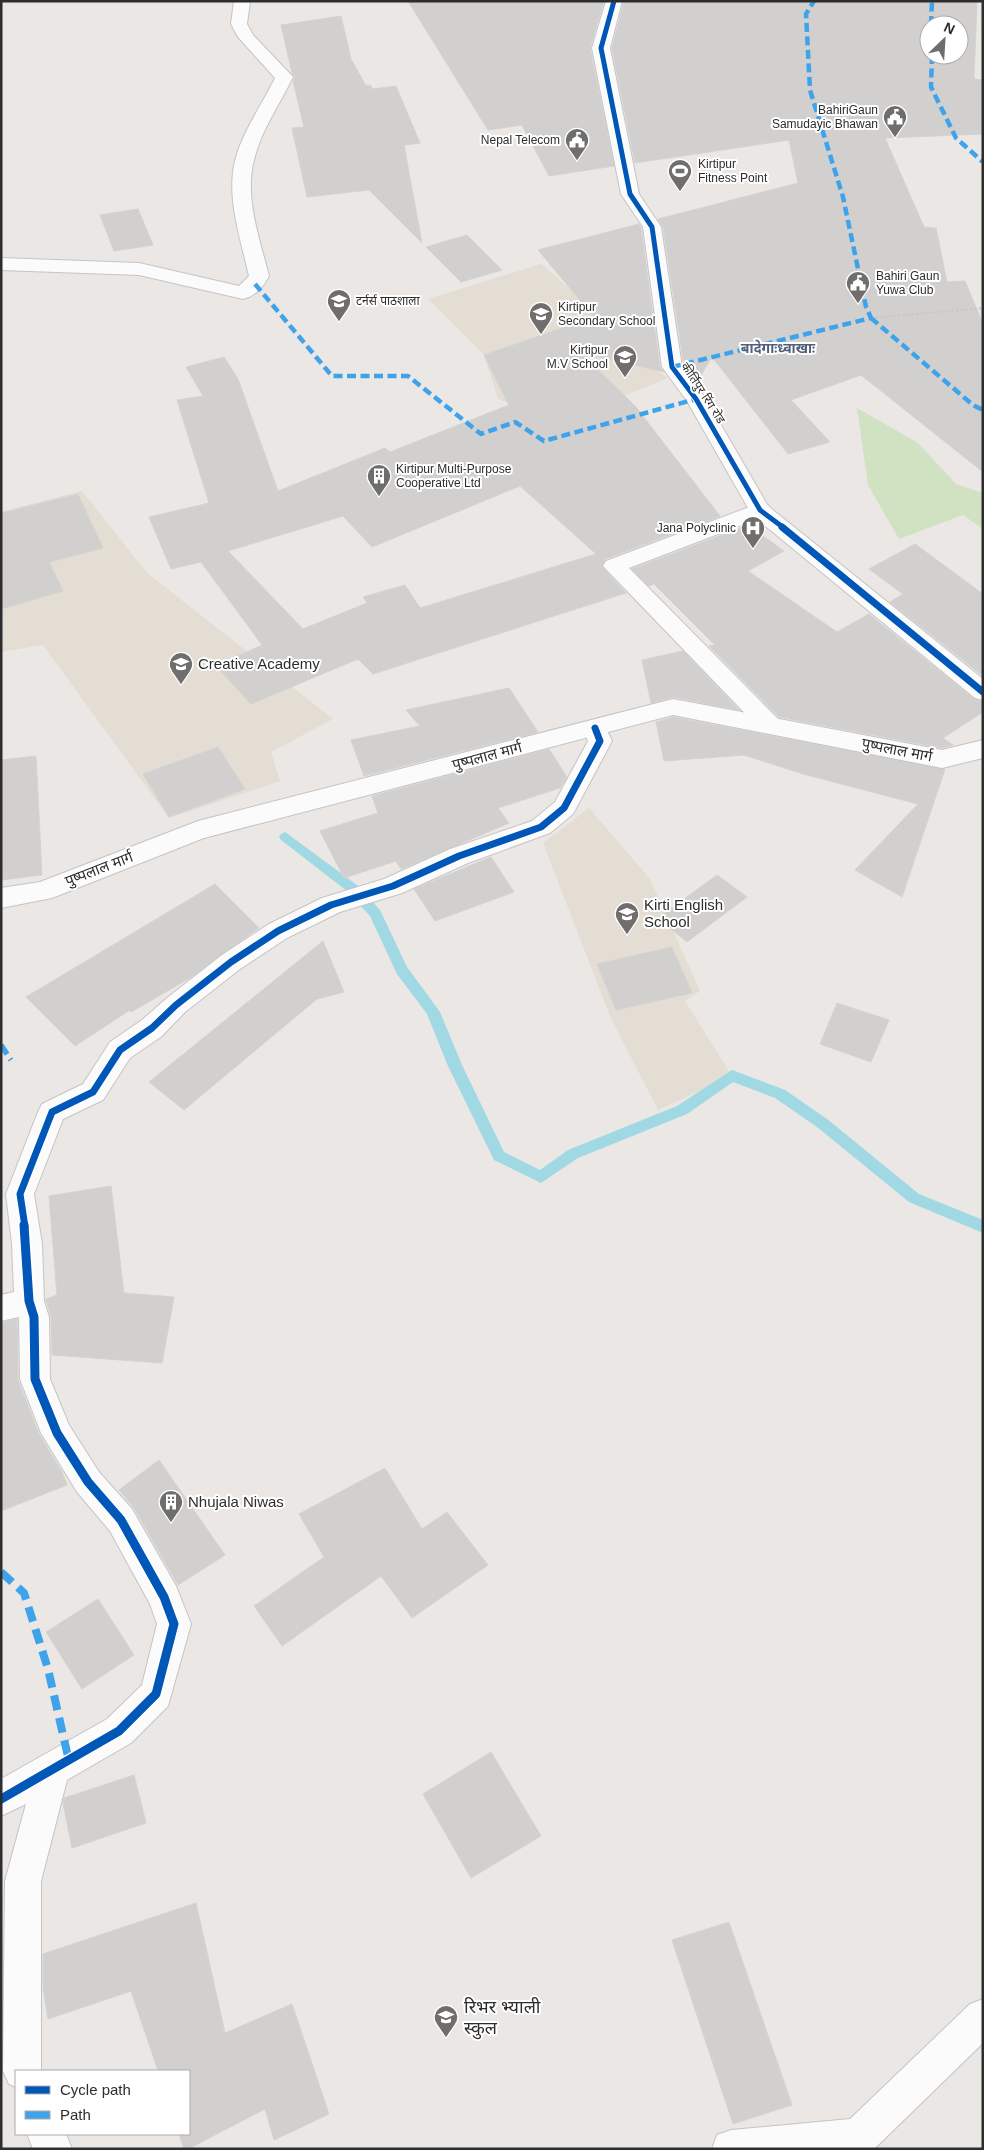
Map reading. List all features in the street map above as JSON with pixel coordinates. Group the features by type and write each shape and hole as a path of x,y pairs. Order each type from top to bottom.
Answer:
{"street":[{"path":"1,264 138,269 244,293 255,284 259,276 245,209 242,172 254,135 284,77 246,37 239,24 242,1"},
{"name":"कीर्तिपुर रिंग रोड","path":"614,1 601,48 630,194 652,227 672,367 696,399 760,510 983,692"},
{"path":"760,510 614,566 771,726"},
{"name":"पुष्पलाल मार्ग","path":"1,898 43,892 198,830 673,707 942,759 983,749"},
{"path":"1,1800 119,1731 156,1694 174,1624 164,1597 121,1520 88,1482 56,1433 35,1379 34,1317 29,1301 27,1244 20,1194 52,1112 93,1092 120,1050 152,1028 176,1005 231,962 278,931 331,905 394,886 414,875 459,856 541,827 564,808 575,790 600,742 595,728"},
{"path":"1,1308 29,1301"},
{"path":"22,2070 23,1881 52,1771"},
{"path":"731,2149 859,2137 983,2017"},
{"path":"46,2135 53,2149"}],"path":[{"path":"872,318 983,308"}],"shaded area":[{"name":"Kirtipur Secondary School","path":"541,264 600,315 647,365 668,378 626,395 547,418 498,399 484,355 428,299"},
{"name":"Creative Academy","path":"82,491 147,573 333,719 271,752 280,781 169,818 43,645 1,652 1,512"},
{"name":"Kirti English School","path":"589,808 650,879 700,991 685,1001 732,1076 658,1110 610,1016 543,843"}],"green space":[{"path":"857,408 918,443 956,484 983,493 983,529 963,515 899,539 868,485"}],"building":[{"path":"408,1 604,1 590,48 614,166 549,176 522,125 488,130"},
{"path":"624,1 977,1 974,79 983,80 983,134 885,138 924,227 936,228 947,282 965,281 983,324 983,472 861,375 791,400 830,442 788,454 712,357 698,380 694,379 684,366 663,227 658,219 798,183 789,140 635,163 612,48"},
{"path":"341,16 351,59 366,86 370,85 373,89 396,86 420,143 404,145 422,243 369,190 307,197 292,128 304,127 293,81 295,77 292,73 281,25"},
{"path":"138,209 153,245 114,251 100,215"},
{"path":"639,224 660,367 664,372 580,352 636,407 720,516 605,559 602,567 626,593 373,674 358,659 251,704 216,666 262,645 201,562 171,569 149,517 209,503 177,400 203,396 186,367 224,357 238,379 278,491 385,448 390,452 509,405 484,355 594,317 538,250","holes":["520,486 596,554 420,608 405,585 363,597 367,603 303,629 228,551 343,516 372,547"]},
{"path":"467,235 502,270 461,282 426,247"},
{"path":"78,494 103,548 49,562 63,591 1,609 1,513"},
{"path":"748,525 784,551 748,571 837,632 869,614 974,699 983,702 983,712 943,738 953,745 942,748 779,717 709,646 715,645 654,584 649,586 632,569"},
{"path":"915,544 983,594 983,676 890,602 903,594 869,569"},
{"path":"683,651 739,710 673,697 651,703 642,660"},
{"path":"509,688 538,732 364,776 351,740 420,726 406,710"},
{"path":"673,717 945,769 902,897 855,870 918,804 803,774 744,755 664,761 656,722"},
{"path":"218,747 245,789 169,817 143,774"},
{"path":"549,749 567,777 560,788 498,808 509,823 401,869 396,861 344,878 320,831 378,813 372,796"},
{"path":"36,756 42,875 1,880 1,760"},
{"path":"491,857 514,892 435,921 414,889"},
{"path":"717,875 747,897 687,942 658,918"},
{"path":"215,884 259,928 188,979 131,1012 130,1010 75,1046 26,997"},
{"path":"323,941 344,992 317,999 184,1110 149,1082"},
{"path":"672,947 692,993 616,1010 597,964"},
{"path":"837,1003 889,1020 871,1062 820,1044"},
{"path":"111,1186 124,1293 174,1297 162,1363 52,1355 51,1317 46,1299 57,1295 49,1196"},
{"path":"17,1319 18,1380 39,1434 62,1472 67,1485 1,1511 1,1323"},
{"name":"Nhujala Niwas","path":"159,1460 225,1555 178,1585 134,1508 119,1490"},
{"path":"385,1468 422,1529 447,1512 488,1565 412,1618 381,1576 282,1646 254,1606 324,1557 299,1514"},
{"path":"98,1599 134,1655 82,1689 46,1632"},
{"path":"491,1752 541,1836 471,1878 423,1794"},
{"path":"134,1775 146,1823 72,1848 63,1803 64,1798"},
{"path":"196,1903 225,2033 292,2004 329,2114 274,2140 265,2109 188,2149 184,2149 179,2135 190,2135 190,2070 158,2070 131,1991 48,2019 43,1988 43,1954"},
{"path":"729,1922 792,2105 733,2124 672,1940"}],"waterway":[{"path":"285,837 352,888 375,913 402,970 433,1012 455,1066 478,1109 499,1156 541,1177 573,1154 682,1110 732,1076 780,1094 822,1123 914,1198 983,1227"}],"marked path":[{"path":"672,367 871,318 866,307 843,197 810,90 806,14 814,1"},
{"path":"931,15 932,1"},
{"path":"932,65 931,87 944,110 956,138 983,162"},
{"path":"255,284 332,376 408,376 481,434 515,422 544,441 696,399"},
{"path":"871,318 973,405 983,410"},
{"path":"1,1045 11,1060"},
{"path":"1,1572 24,1593 48,1669 69,1761"}],"cycle path":[{"path":"614,1 601,48 630,194 652,227 672,367 696,399 760,510 983,692"},
{"path":"1,1799 119,1731 156,1694 174,1624 164,1597 121,1520 88,1482 57,1433 35,1379 34,1317 29,1301 27,1244 20,1194 52,1112 93,1092 120,1050 152,1028 176,1005 231,962 278,931 331,905 393,886 459,856 541,827 564,808 600,741 595,728"}],"place":[{"name":"BahiriGaun Samudayic Bhawan","path":"895,138"},
{"name":"Nepal Telecom","path":"577,161"},
{"name":"Kirtipur Fitness Point","path":"680,192"},
{"name":"Bahiri Gaun Yuwa Club","path":"858,304"},
{"name":"टर्नर्स पाठशाला","path":"339,322"},
{"name":"Kirtipur Secondary School","path":"541,335"},
{"name":"Kirtipur M.V School","path":"625,378"},
{"name":"Kirtipur Multi-Purpose Cooperative Ltd","path":"379,497"},
{"name":"Jana Polyclinic","path":"753,549"},
{"name":"Creative Academy","path":"181,685"},
{"name":"Kirti English School","path":"627,935"},
{"name":"Nhujala Niwas","path":"171,1523"},
{"name":"रिभर भ्याली स्कुल","path":"446,2038"}],"district":[{"name":"बादेगाःध्वाखाः","path":"778,348"}]}
